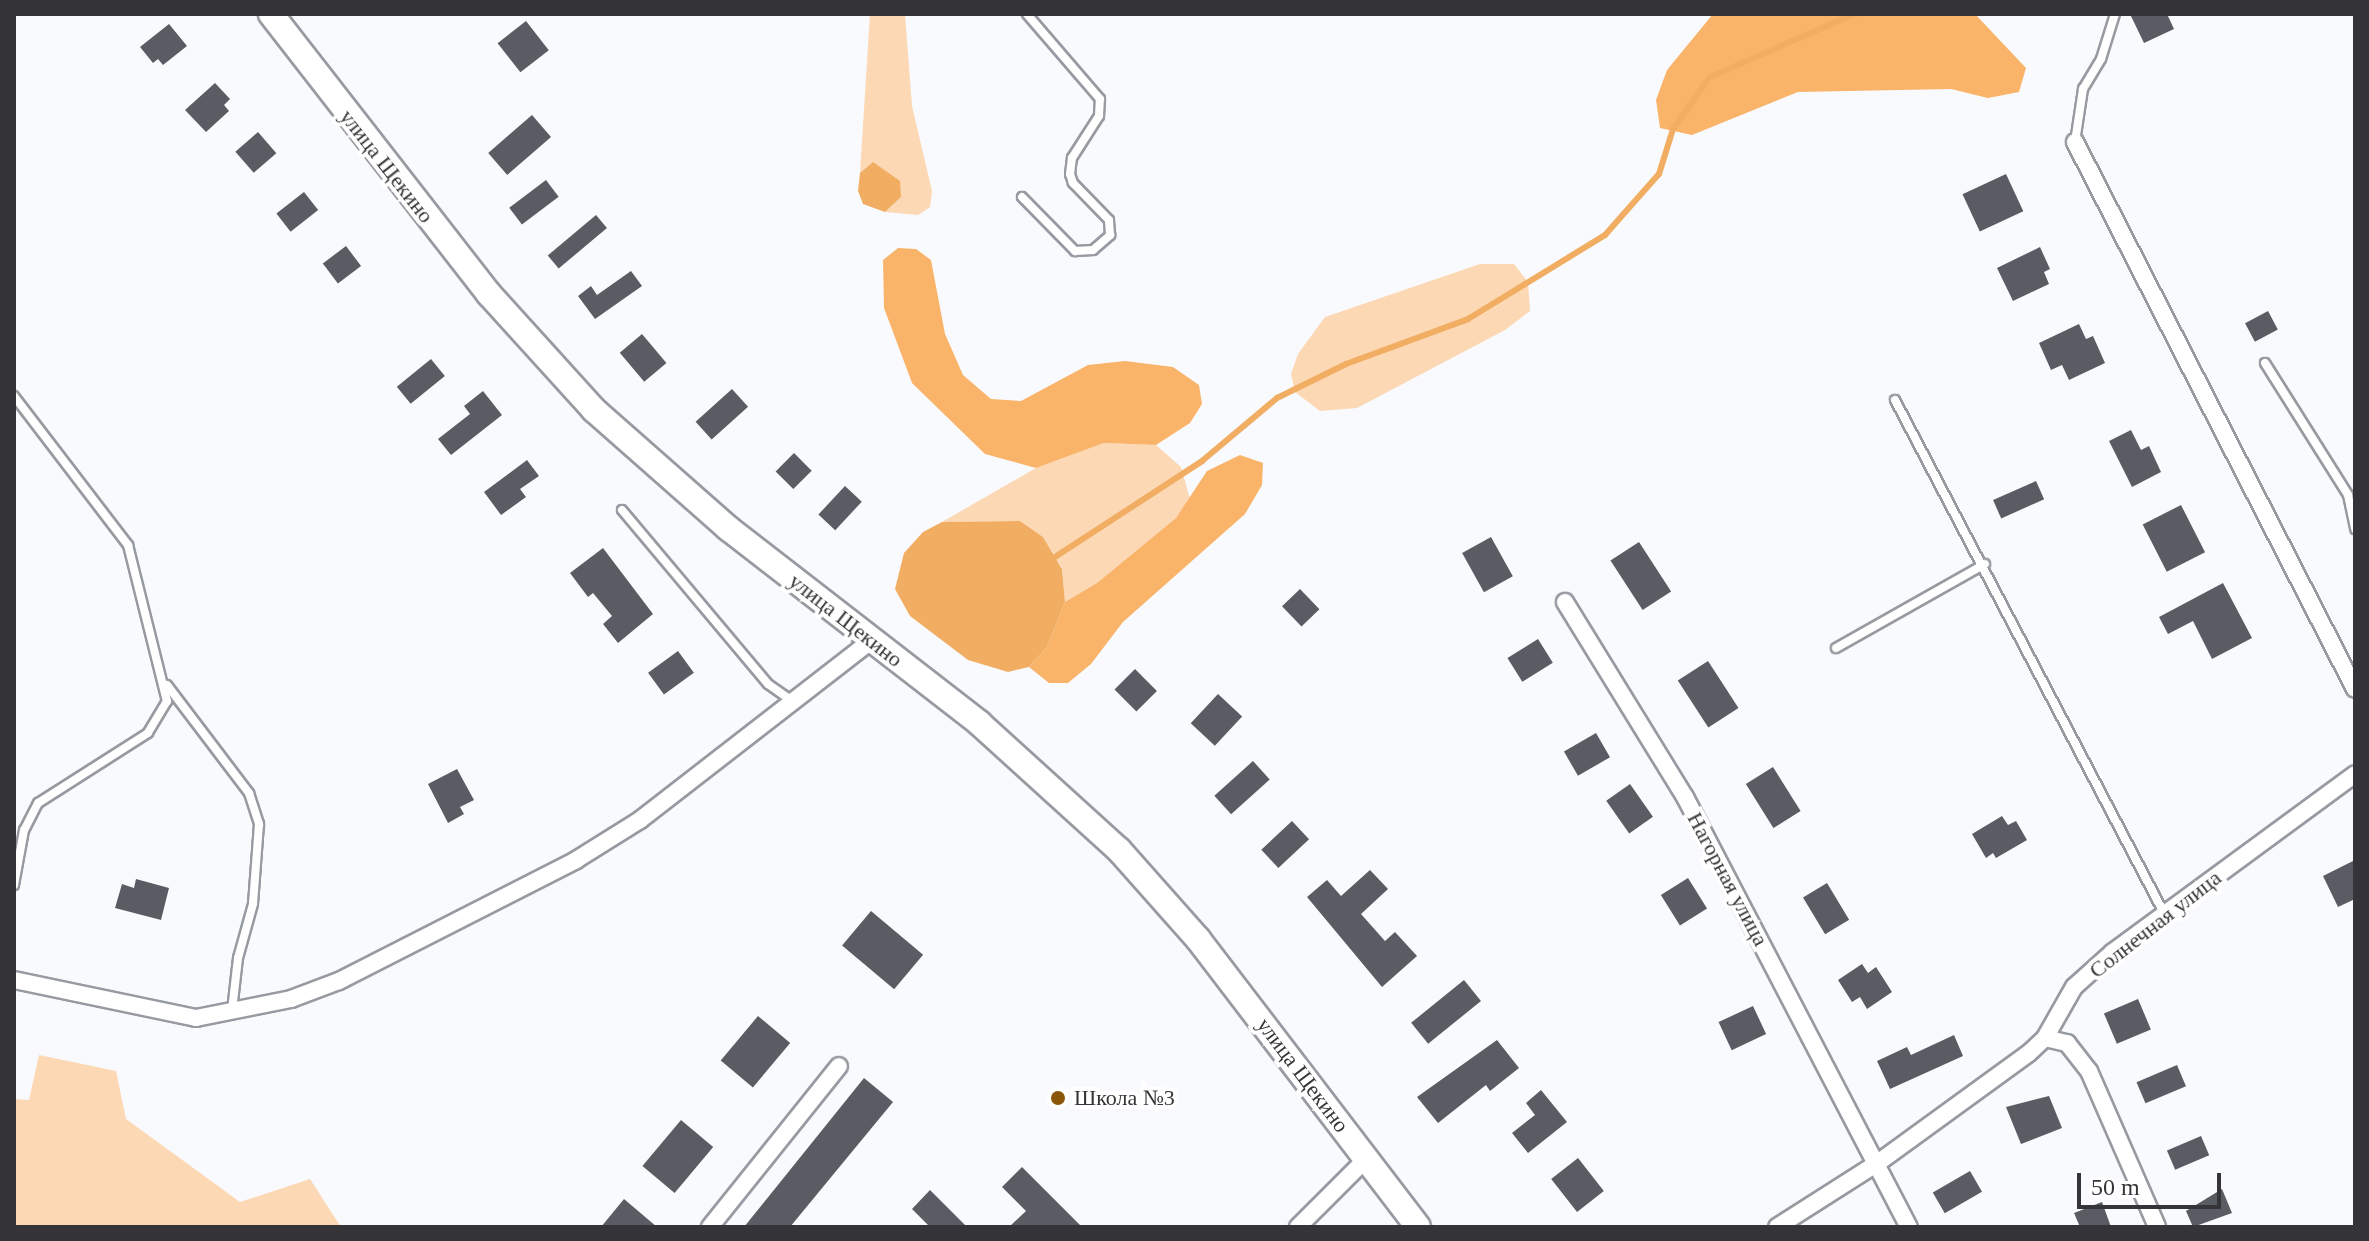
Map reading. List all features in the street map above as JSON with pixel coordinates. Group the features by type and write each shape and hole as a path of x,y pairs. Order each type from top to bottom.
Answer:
{"main road":[{"name":"улица Щекино","path":"271,14 480,283 594,410 728,528 979,723 1119,850 1198,939 1418,1227"}],"street":[{"path":"2075,142 2355,689"},
{"name":"Нагорная улица","path":"1565,602 1685,797 1879,1162 1909,1227"},
{"path":"14,980 196,1018 232,1013 339,981 576,860 640,820 872,640"},
{"name":"Солнечная улица","path":"1777,1227 1879,1162 2045,1038 2074,987 2165,914 2355,774"},
{"path":"2045,1038 2067,1043 2089,1071 2157,1227"},
{"path":"710,1227 839,1066"},
{"path":"1298,1227 1367,1158"}],"lane":[{"path":"1022,197 1075,251 1093,250 1110,235 1109,220 1073,183 1070,174 1072,158 1099,116 1100,99 1027,14"},
{"path":"2075,142 2083,89 2101,59 2115,14"},
{"path":"2265,363 2348,495 2355,529"},
{"path":"14,396 128,545 166,684 162,717 148,733 38,803 24,830 14,885"},
{"path":"1895,400 1985,564 2165,914"},
{"path":"622,510 768,684 795,702"},
{"path":"1836,648 1985,564"},
{"path":"166,684 235,771 249,793 259,824 253,904 238,958 232,1013"}],"shaded area":[{"path":"870,14 905,14 912,106 932,191 930,207 918,215 885,212 901,197 873,162 860,173"},
{"path":"1713,14 1975,14 2026,68 2019,92 1988,98 1951,89 1798,92 1692,135 1660,128 1656,100 1667,70"},
{"path":"873,162 900,181 901,197 885,212 863,204 858,191 860,173"},
{"path":"898,248 916,249 931,260 945,334 963,375 991,399 1021,401 1088,365 1125,361 1173,367 1199,385 1202,404 1190,423 1156,445 1104,443 1036,468 985,454 912,383 884,308 883,260"},
{"path":"1480,264 1514,264 1528,282 1530,311 1505,330 1357,408 1320,411 1295,392 1291,374 1298,354 1325,317"},
{"path":"1104,443 1156,445 1181,467 1190,499 1176,518 1097,583 1065,602 1062,568 1043,537 1020,521 942,522 1036,468"},
{"path":"1240,455 1263,463 1262,485 1245,514 1123,622 1091,664 1068,683 1049,683 1029,667 1047,647 1065,602 1097,583 1176,518 1207,471"},
{"path":"1020,521 1043,537 1062,569 1065,602 1047,647 1029,667 1008,672 968,660 910,616 895,589 904,553 923,532 942,522"},
{"path":"39,1055 116,1071 126,1119 240,1202 310,1179 341,1227 14,1227 14,1099 29,1100"}],"building":[{"path":"2130,14 2167,14 2174,29 2144,43"},
{"path":"526,21 549,50 520,72 498,43"},
{"path":"169,24 187,46 163,65 158,59 153,63 140,47"},
{"path":"215,83 230,99 224,105 229,111 206,132 185,110"},
{"path":"532,115 551,137 507,175 488,153"},
{"path":"258,132 276,153 254,173 235,152"},
{"path":"2006,174 2023,211 1980,231 1962,194"},
{"path":"546,180 559,197 522,224 509,208"},
{"path":"304,192 318,210 291,232 276,214"},
{"path":"596,215 607,228 559,269 548,255"},
{"path":"346,246 361,266 338,283 323,263"},
{"path":"2040,247 2050,269 2044,272 2049,284 2013,301 1997,268"},
{"path":"631,271 642,286 595,319 578,296 591,286 597,295"},
{"path":"2268,311 2278,330 2255,342 2245,323"},
{"path":"2079,324 2086,339 2093,336 2105,363 2069,380 2062,365 2051,370 2039,343"},
{"path":"642,334 666,363 644,382 620,353"},
{"path":"431,359 445,376 411,404 397,387"},
{"path":"732,389 748,407 712,440 696,422"},
{"path":"483,391 502,415 451,455 438,439 470,414 464,406"},
{"path":"2131,430 2141,450 2149,446 2161,472 2132,487 2109,441"},
{"path":"794,453 812,471 793,489 776,471"},
{"path":"527,460 539,476 520,489 526,497 501,515 484,492"},
{"path":"2036,481 2044,499 2001,518 1993,500"},
{"path":"845,486 862,502 835,530 818,515"},
{"path":"2181,505 2205,552 2167,572 2143,525"},
{"path":"1491,537 1513,576 1484,592 1462,553"},
{"path":"1639,542 1671,591 1643,610 1610,561"},
{"path":"603,548 653,614 618,643 603,624 612,616 593,593 588,597 570,573"},
{"path":"2223,583 2252,638 2212,659 2193,621 2168,634 2159,617"},
{"path":"1300,589 1319,609 1301,627 1282,606"},
{"path":"1538,639 1553,663 1522,682 1507,658"},
{"path":"678,651 694,673 664,695 648,673"},
{"path":"1708,661 1738,708 1708,728 1678,681"},
{"path":"1135,669 1157,691 1136,711 1114,690"},
{"path":"1218,694 1242,717 1215,746 1191,723"},
{"path":"1596,733 1610,757 1578,776 1564,752"},
{"path":"1253,761 1270,780 1231,814 1214,796"},
{"path":"1773,767 1801,811 1773,828 1746,784"},
{"path":"457,769 474,800 460,807 464,814 448,823 428,784"},
{"path":"1630,784 1653,817 1629,833 1606,801"},
{"path":"2002,816 2008,825 2016,821 2027,840 1996,858 1993,853 1986,858 1972,834"},
{"path":"1292,821 1309,839 1278,868 1261,850"},
{"path":"2355,860 2355,899 2338,907 2323,876"},
{"path":"1370,870 1388,889 1361,914 1385,941 1395,932 1417,956 1382,987 1307,897 1327,880 1341,896"},
{"path":"1688,878 1707,909 1680,925 1661,895"},
{"path":"136,879 169,888 161,920 115,908 122,884 134,888"},
{"path":"1827,883 1849,920 1825,934 1803,897"},
{"path":"871,911 923,955 894,989 842,945"},
{"path":"1862,964 1868,973 1876,967 1892,992 1867,1009 1860,997 1852,1002 1838,980"},
{"path":"1464,980 1481,1001 1428,1044 1411,1023"},
{"path":"2138,999 2151,1029 2117,1044 2104,1013"},
{"path":"1753,1006 1766,1034 1732,1050 1719,1022"},
{"path":"758,1016 790,1043 753,1087 721,1060"},
{"path":"1954,1035 1963,1056 1890,1089 1877,1061 1907,1047 1911,1055"},
{"path":"1497,1040 1519,1068 1490,1091 1486,1085 1438,1123 1417,1097"},
{"path":"2177,1065 2186,1086 2145,1103 2136,1082"},
{"path":"864,1078 893,1102 790,1227 744,1227"},
{"path":"1541,1090 1567,1122 1528,1153 1512,1133 1535,1115 1526,1103"},
{"path":"2049,1096 2062,1128 2021,1144 2006,1107"},
{"path":"681,1120 713,1147 675,1193 642,1166"},
{"path":"2201,1136 2209,1155 2175,1170 2167,1150"},
{"path":"1578,1158 1604,1191 1577,1212 1551,1179"},
{"path":"1022,1167 1082,1227 1009,1227 1026,1211 1002,1187"},
{"path":"1970,1171 1982,1192 1945,1213 1933,1192"},
{"path":"2222,1189 2232,1213 2193,1227 2186,1211"},
{"path":"930,1190 967,1227 930,1227 912,1209"},
{"path":"624,1199 657,1227 601,1227"},
{"path":"2102,1202 2111,1227 2080,1227 2074,1213"}],"waterway":[{"path":"1055,557 1202,461 1277,398 1346,364 1468,319 1605,235 1659,174 1673,129 1710,77 1854,14"}],"place":[{"name":"Школа №3","path":"1058,1098"}]}
